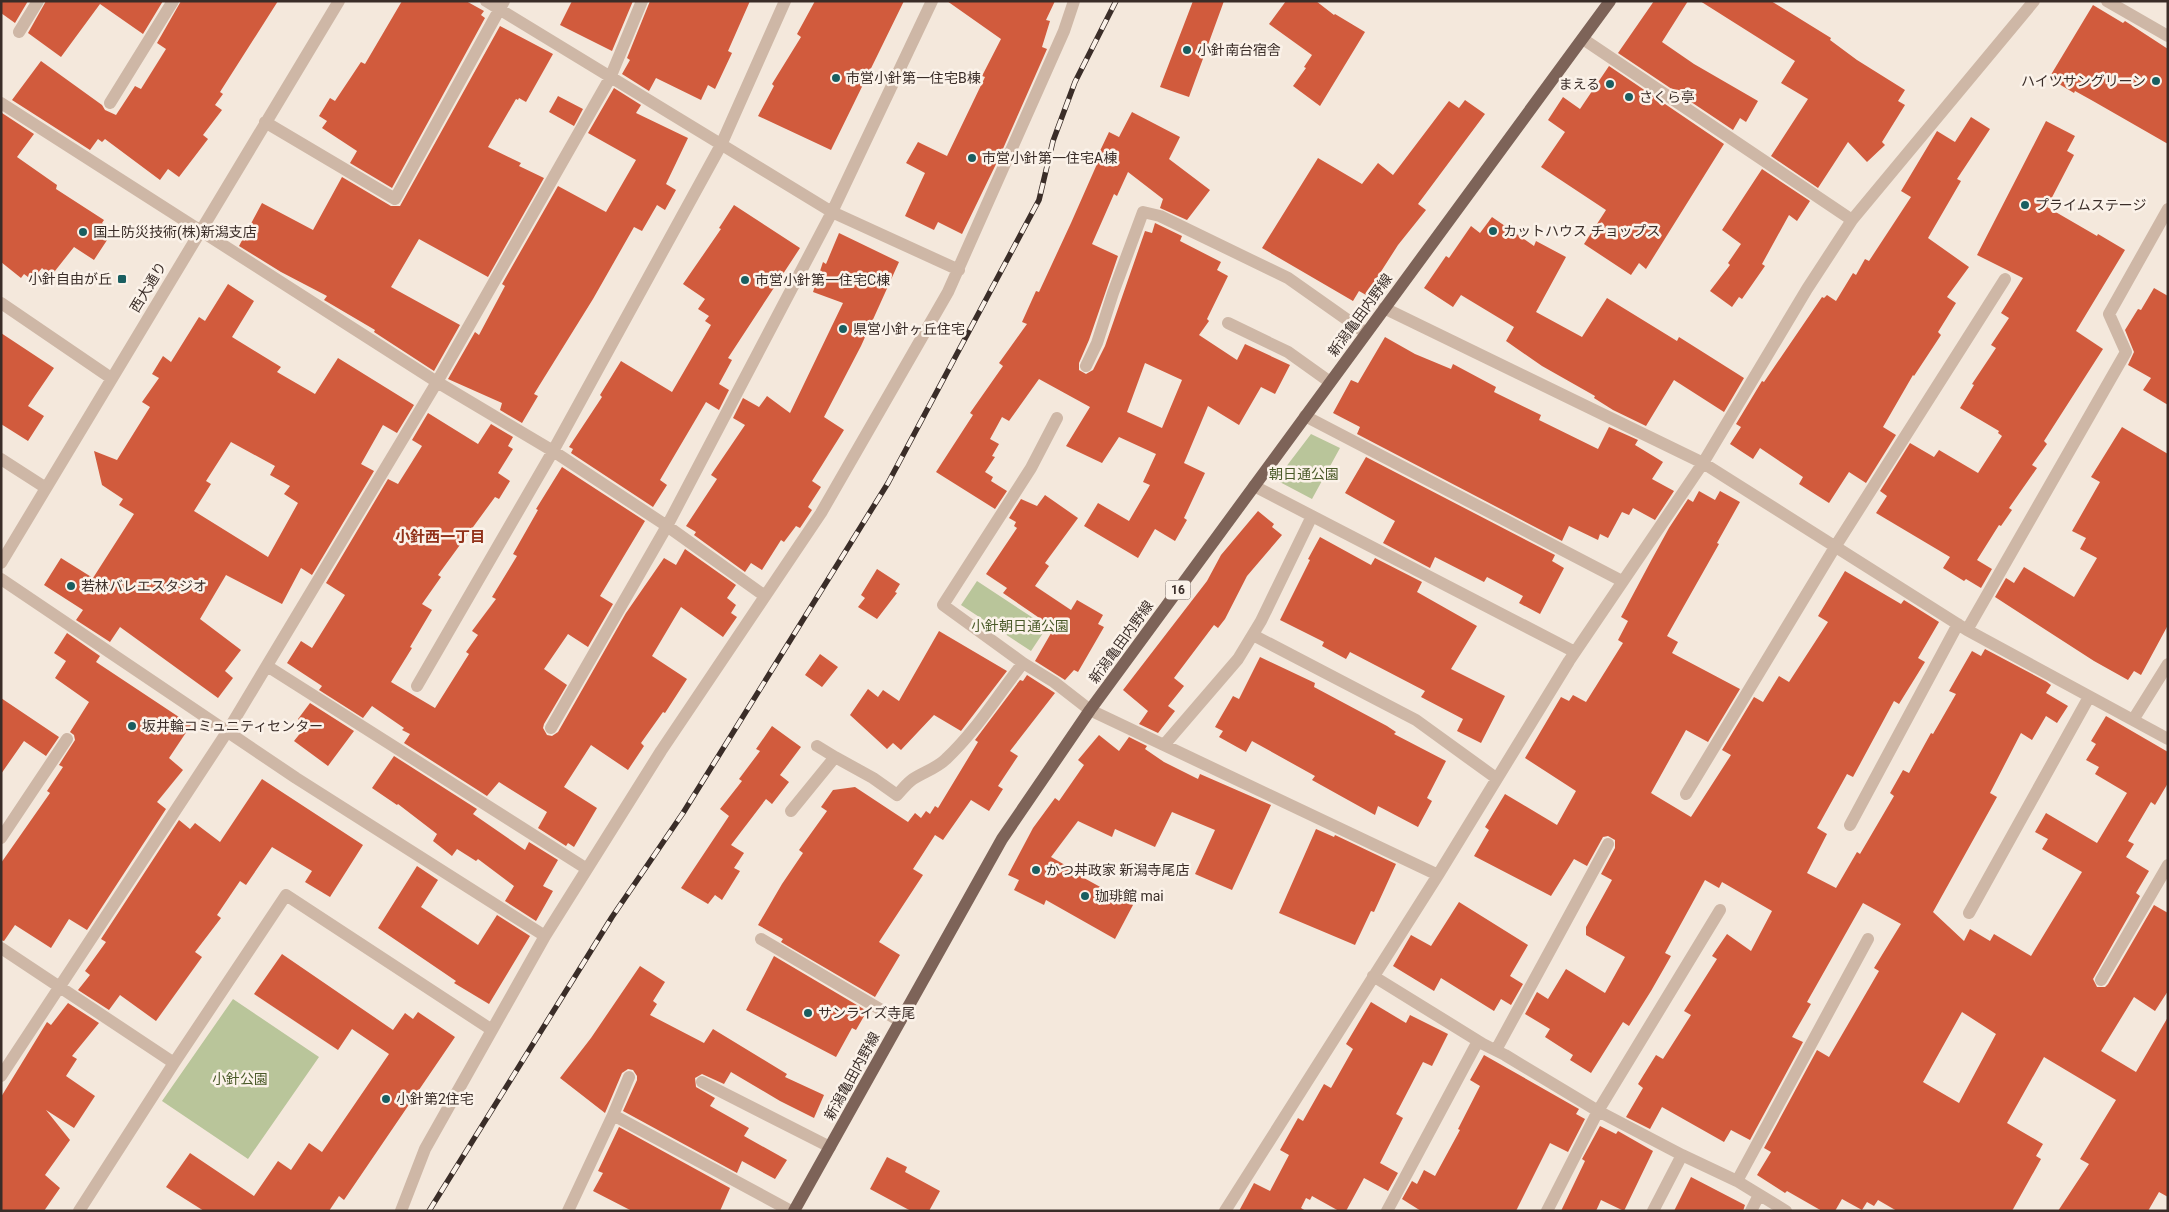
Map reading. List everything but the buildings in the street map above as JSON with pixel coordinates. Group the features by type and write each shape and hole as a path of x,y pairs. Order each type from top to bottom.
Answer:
{"main road":[{"name":"新潟亀田内野線","path":"793,1211 1002,840 1090,710 1610,1"}],"street":[{"path":"19,32 38,1"},
{"path":"110,103 173,1"},
{"name":"西大通り","path":"1,563 339,1"},
{"path":"486,1 503,6 610,78 832,212 959,270"},
{"path":"1,1076 227,732 437,382 610,78 642,1"},
{"path":"417,686 553,451 721,145 785,1"},
{"path":"551,728 666,526 832,212 932,1"},
{"path":"401,1211 425,1149 545,936 661,751 821,513 959,270 1064,31 1074,1"},
{"path":"1225,1211 1438,875 1575,652 1703,463 1807,290 1852,220 2034,1"},
{"path":"2107,1 2168,36"},
{"path":"265,122 395,198 503,6"},
{"path":"1583,39 1852,220"},
{"path":"1,103 437,382 553,451 666,526 765,596"},
{"path":"1850,825 1962,627 2126,352 2109,314 2168,209"},
{"path":"1086,366 1097,343 1143,212 1160,216 1288,278 1366,333"},
{"path":"1686,794 1836,547 2005,278"},
{"path":"1,303 111,378"},
{"path":"1384,308 1703,463 1962,627 2168,739"},
{"path":"1228,323 1288,352 1330,382"},
{"path":"1305,416 1622,581"},
{"path":"1057,418 1031,468 943,605 1023,663 1054,682 1090,710 1438,875"},
{"path":"1,459 46,488"},
{"path":"1254,486 1575,652"},
{"path":"1164,745 1238,659 1253,635 1312,516"},
{"path":"1,579 296,778 545,936"},
{"path":"1253,635 1416,720 1496,778"},
{"path":"817,746 873,778 897,795 911,780 944,762 962,744 984,719 1000,692 1023,663"},
{"path":"2133,720 2168,664"},
{"path":"267,666 587,869"},
{"path":"1969,913 2089,697"},
{"path":"1,838 67,739"},
{"path":"791,811 835,757"},
{"path":"1496,1050 1608,844"},
{"path":"2101,980 2168,865"},
{"path":"79,1211 174,1063 286,896 492,1030"},
{"path":"1547,1211 1598,1111 1720,910"},
{"path":"761,939 900,1021"},
{"path":"1737,1181 1868,939"},
{"path":"1,948 174,1063"},
{"path":"1373,976 1478,1041 1598,1111 1682,1155 1737,1181 1786,1211"},
{"path":"1387,1211 1478,1041"},
{"path":"568,1211 629,1077"},
{"path":"702,1082 830,1147"},
{"path":"613,1115 793,1211"},
{"path":"1653,1211 1682,1155"},
{"path":"1750,1211 1759,1195"}],"green space":[{"name":"朝日通公園","path":"1311,434 1340,448 1312,499 1276,480"},
{"name":"小針朝日通公園","path":"977,581 1047,627 1031,651 961,605"},
{"name":"小針公園","path":"233,999 319,1057 248,1159 162,1101"}],"railway":[{"path":"429,1211 612,917 683,813 888,483 1039,200 1053,141 1075,82 1116,1"}],"place":[{"name":"小針南台宿舎","path":"1187,50"},
{"name":"市営小針第一住宅B棟","path":"836,78"},
{"name":"ハイツサングリーン","path":"2156,81"},
{"name":"まえる","path":"1610,84"},
{"name":"さくら亭","path":"1629,97"},
{"name":"市営小針第一住宅A棟","path":"972,158"},
{"name":"プライムステージ","path":"2025,205"},
{"name":"カットハウス チョップス","path":"1493,231"},
{"name":"国土防災技術(株)新潟支店","path":"83,232"},
{"name":"小針自由が丘","path":"122,279"},
{"name":"市営小針第一住宅C棟","path":"745,280"},
{"name":"県営小針ヶ丘住宅","path":"843,329"},
{"name":"若林バレエスタジオ","path":"71,586"},
{"name":"坂井輪コミュニティセンター","path":"132,726"},
{"name":"かつ丼政家 新潟寺尾店","path":"1036,870"},
{"name":"珈琲館 mai","path":"1085,896"},
{"name":"サンライズ寺尾","path":"808,1013"},
{"name":"小針第2住宅","path":"386,1099"}],"district":[{"name":"小針西一丁目","path":"440,537"}]}
